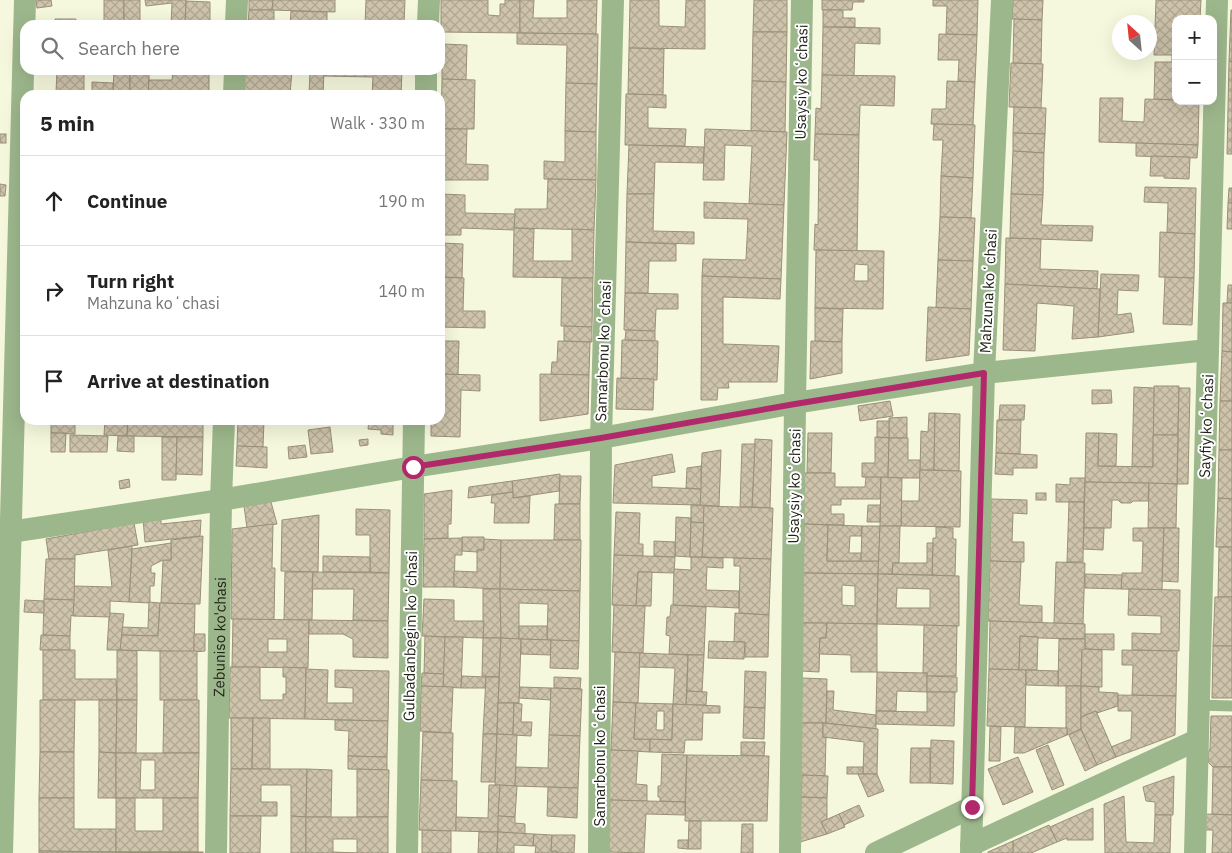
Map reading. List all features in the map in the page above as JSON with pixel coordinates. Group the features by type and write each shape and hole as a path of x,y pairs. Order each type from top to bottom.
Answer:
{"street":[{"path":"24,20 25,0"},
{"path":"236,20 237,0"},
{"path":"428,20 429,0"},
{"name":"Samarbonu koʻchasi","path":"599,853 601,438 613,0"},
{"name":"Usaysiy koʻchasi","path":"790,853 802,0"},
{"name":"Mahzuna koʻchasi","path":"971,849 984,373 1002,0"},
{"name":"Sayfiy koʻchasi","path":"1195,853 1217,0"},
{"path":"22,90 23,75"},
{"path":"234,90 235,75"},
{"path":"426,75 426,90"},
{"path":"2,853 20,177"},
{"path":"10,532 221,500 413,467 601,438 984,373 1208,350"},
{"name":"Zebuniso ko'chasi","path":"216,853 224,425"},
{"name":"Gulbadanbegim koʻchasi","path":"407,853 414,425"},
{"path":"971,849 1198,740"},
{"path":"876,853 972,807"}],"lane":[{"path":"1198,705 1232,706"}],"building":[{"path":"36,0 51,0 52,6 37,8"},
{"path":"104,0 124,0 124,20 104,20"},
{"path":"124,0 140,0 140,20 124,20"},
{"path":"145,0 186,0 185,20 171,20 172,3 146,6"},
{"path":"249,0 273,0 272,10 249,10"},
{"path":"273,0 335,0 335,12 272,10"},
{"path":"366,0 405,0 404,20 365,20"},
{"path":"441,0 488,0 488,15 500,16 500,4 505,4 505,0 520,0 520,33 445,32 445,20 441,20"},
{"path":"520,0 534,0 533,18 567,18 567,0 597,0 596,34 520,33"},
{"path":"630,0 659,0 659,26 685,27 686,0 705,0 705,49 629,48"},
{"path":"754,0 787,0 787,32 753,32"},
{"path":"822,0 864,0 864,2 853,2 852,10 822,10"},
{"path":"933,0 978,0 977,35 946,34 947,6 933,6"},
{"path":"1013,0 1043,0 1042,20 1012,19"},
{"path":"1156,0 1201,0 1200,15 1172,15 1172,55 1157,55 1157,15 1155,15"},
{"path":"186,1 210,2 210,20 185,20"},
{"path":"249,10 274,10 274,20 248,20"},
{"path":"823,10 843,10 843,18 855,18 855,27 823,27"},
{"path":"1232,10 1232,62 1229,61"},
{"path":"291,11 327,12 327,20 290,20"},
{"path":"55,19 76,19 76,20"},
{"path":"1014,19 1042,20 1041,64 1013,63"},
{"path":"823,27 880,28 880,44 855,43 854,76 822,75"},
{"path":"753,32 787,32 786,82 752,81"},
{"path":"517,33 598,34 597,84 566,83 567,45 517,44"},
{"path":"939,34 977,35 975,82 958,81 959,60 938,60"},
{"path":"445,44 467,45 466,80 442,79 442,75 445,75"},
{"path":"629,48 664,49 663,95 628,94"},
{"path":"1229,61 1232,62 1232,154 1227,154"},
{"path":"1155,62 1172,62 1172,100 1154,99"},
{"path":"1011,63 1043,64 1041,108 1009,107"},
{"path":"57,75 84,75 84,90 56,90"},
{"path":"114,75 130,75 130,90 113,90"},
{"path":"130,75 149,75 149,90 130,90"},
{"path":"172,75 209,75 209,90 148,90 149,80 172,80"},
{"path":"244,75 292,75 290,90 244,90"},
{"path":"310,75 324,75 323,90 309,90"},
{"path":"402,75 401,90 372,90 373,77 324,76"},
{"path":"822,75 895,76 894,106 860,105 859,135 815,134 816,108 821,109"},
{"path":"442,79 475,80 474,129 445,129 445,90 442,90"},
{"path":"752,81 786,82 785,132 751,131"},
{"path":"947,81 975,82 973,125 931,124 932,109 946,109"},
{"path":"92,82 113,83 113,90 92,90"},
{"path":"566,83 597,84 596,132 565,131"},
{"path":"626,94 666,95 666,108 648,107 648,128 686,129 685,146 625,145"},
{"path":"1100,98 1123,98 1122,121 1144,122 1145,99 1172,100 1172,105 1199,105 1198,145 1099,142"},
{"path":"1014,107 1046,108 1045,134 1013,133"},
{"path":"934,124 975,125 973,178 941,176 943,140 933,140"},
{"path":"445,129 467,129 466,164 488,165 488,180 445,180"},
{"path":"705,129 787,132 784,205 749,204 752,146 725,145 724,180 703,180"},
{"path":"565,131 596,132 596,180 544,179 544,161 565,162"},
{"path":"1013,133 1045,134 1044,153 1013,151"},
{"path":"0,134 6,134 6,143 0,143"},
{"path":"815,134 859,135 857,251 814,250 815,224 818,225 819,160 814,160"},
{"path":"1136,143 1198,145 1197,158 1136,156"},
{"path":"629,145 704,147 703,163 655,162 654,194 627,194"},
{"path":"1013,151 1044,153 1043,195 1011,194"},
{"path":"1151,156 1190,157 1189,179 1150,176"},
{"path":"941,176 973,178 971,218 940,217"},
{"path":"548,179 596,180 594,230 514,228 515,209 547,209"},
{"path":"0,184 6,185 5,196 0,196"},
{"path":"1145,187 1196,188 1195,234 1167,233 1168,203 1144,202"},
{"path":"1229,188 1232,188 1232,203 1228,203"},
{"path":"445,194 465,195 465,213 515,214 514,230 461,228 461,235 445,235"},
{"path":"627,194 654,194 653,231 694,232 694,244 626,242"},
{"path":"1011,194 1043,195 1041,225 1093,226 1092,241 1010,238"},
{"path":"704,202 784,205 781,279 702,276 703,259 746,260 748,219 704,218"},
{"path":"1228,203 1232,203 1232,229 1227,229"},
{"path":"940,217 975,218 973,261 938,260"},
{"path":"514,228 534,229 533,261 572,261 572,229 594,230 593,278 513,277"},
{"path":"1160,232 1195,234 1194,278 1159,277"},
{"path":"1006,238 1041,239 1040,269 1098,271 1097,289 1005,284"},
{"path":"626,242 676,244 676,261 649,261 648,293 625,293"},
{"path":"445,243 463,244 462,278 445,277"},
{"path":"816,250 884,251 883,309 815,308","holes":["855,264 868,265 868,281 854,281"]},
{"path":"938,260 973,261 971,309 936,308"},
{"path":"1101,274 1139,275 1138,291 1118,290 1117,315 1131,313 1134,332 1098,337"},
{"path":"702,276 781,279 780,299 723,297 723,344 779,346 777,382 728,382 729,388 718,388 717,400 701,400"},
{"path":"445,277 464,278 463,311 485,311 485,328 445,327"},
{"path":"1165,277 1194,278 1192,325 1163,324"},
{"path":"562,278 593,278 592,327 561,326"},
{"path":"1005,284 1100,289 1098,337 1072,339 1074,306 1037,303 1035,351 1003,350"},
{"path":"1228,285 1232,285 1232,303 1227,303"},
{"path":"625,293 678,294 678,309 656,309 655,331 624,330"},
{"path":"1223,303 1232,303 1232,352 1222,351"},
{"path":"928,307 971,309 969,355 926,361"},
{"path":"815,308 843,309 842,342 815,341"},
{"path":"564,326 592,327 592,342 564,341"},
{"path":"626,330 655,331 655,341 625,340"},
{"path":"622,340 658,341 657,380 621,378"},
{"path":"445,341 459,341 458,375 445,374"},
{"path":"558,341 590,342 589,375 551,375 552,362 557,362"},
{"path":"811,341 842,342 842,373 810,379"},
{"path":"1222,351 1232,352 1232,401 1220,401"},
{"path":"445,374 480,375 480,391 461,390 460,437 431,436 431,425 445,425"},
{"path":"540,374 589,375 588,414 540,421"},
{"path":"617,378 654,379 653,410 616,409"},
{"path":"1154,386 1179,386 1178,435 1153,435"},
{"path":"1134,387 1154,388 1153,467 1132,467"},
{"path":"1179,388 1190,388 1188,484 1177,484"},
{"path":"1092,390 1111,390 1112,403 1092,404"},
{"path":"890,401 893,416 860,421 858,406"},
{"path":"1220,401 1232,401 1232,450 1219,450"},
{"path":"1000,405 1025,405 1024,420 999,420"},
{"path":"929,413 935,413 934,470 920,470 921,431 928,432"},
{"path":"935,413 960,414 959,471 934,470"},
{"path":"907,417 907,438 889,438 889,418"},
{"path":"997,420 1021,420 1020,454 996,453"},
{"path":"877,421 889,421 889,438 877,437"},
{"path":"51,425 75,425 75,434 51,433"},
{"path":"105,425 128,425 127,436 104,435"},
{"path":"128,425 203,425 203,437 127,436"},
{"path":"238,425 264,425 263,447 237,446"},
{"path":"368,425 393,425 393,435 381,434 381,430 368,429"},
{"path":"330,427 333,452 311,454 308,430"},
{"path":"51,433 66,433 65,452 51,452"},
{"path":"808,433 832,433 831,473 807,473"},
{"path":"1086,433 1099,433 1098,466 1153,467 1153,435 1178,435 1177,484 1085,482"},
{"path":"1099,433 1117,434 1116,466 1098,466"},
{"path":"70,435 108,436 107,452 70,452"},
{"path":"118,436 134,436 134,452 117,451"},
{"path":"162,437 177,437 176,480 162,480"},
{"path":"177,437 203,437 202,475 176,474"},
{"path":"875,437 889,438 888,478 862,477 862,463 875,463"},
{"path":"889,438 908,438 908,460 920,460 920,478 888,478"},
{"path":"368,439 368,445 360,446 359,440"},
{"path":"755,439 772,440 770,508 752,507"},
{"path":"742,444 755,444 752,507 740,507"},
{"path":"305,445 307,457 289,459 288,447"},
{"path":"237,446 267,447 267,468 236,466"},
{"path":"721,450 719,506 700,505 702,453"},
{"path":"1219,450 1232,450 1232,499 1218,498"},
{"path":"996,453 1037,455 1037,468 1013,468 1013,475 995,474"},
{"path":"672,454 675,472 652,476 652,487 701,489 700,505 613,503 615,465"},
{"path":"701,466 701,489 686,488 687,468"},
{"path":"920,470 961,471 960,527 901,526 901,501 919,501"},
{"path":"804,473 835,473 835,487 865,487 866,477 881,477 880,499 841,499 841,505 831,505 831,514 844,514 844,525 803,524"},
{"path":"560,474 559,491 513,498 512,481"},
{"path":"560,476 581,476 580,504 559,504"},
{"path":"881,477 902,478 901,526 880,526"},
{"path":"1070,478 1085,478 1084,502 1056,502 1056,484 1070,485"},
{"path":"129,479 130,487 120,489 119,481"},
{"path":"512,481 513,492 468,498 469,487"},
{"path":"1085,482 1149,483 1148,501 1121,503 1118,500 1112,500 1111,528 1084,528"},
{"path":"1149,483 1177,484 1176,528 1148,528"},
{"path":"452,490 451,524 448,524 448,538 424,539 424,494"},
{"path":"513,492 513,498 530,496 529,523 494,523 495,503 491,503 492,495"},
{"path":"1036,493 1046,493 1046,500 1036,500"},
{"path":"1218,498 1232,499 1232,547 1216,547"},
{"path":"991,499 1027,500 1027,514 1013,513 1012,542 1024,542 1024,562 990,561"},
{"path":"271,502 277,524 247,528 244,506"},
{"path":"1069,502 1084,502 1083,562 1067,562"},
{"path":"555,504 580,504 580,540 554,540"},
{"path":"691,505 704,506 704,523 691,522"},
{"path":"868,505 880,505 880,522 867,522"},
{"path":"704,506 773,508 771,559 702,557"},
{"path":"356,509 390,510 389,573 370,572 370,535 356,535"},
{"path":"616,512 640,513 639,544 643,544 643,556 614,555"},
{"path":"319,515 318,572 281,571 282,520"},
{"path":"161,517 161,524 201,520 200,536 145,542 143,519"},
{"path":"676,517 691,518 690,557 675,556"},
{"path":"691,522 704,523 702,557 690,557"},
{"path":"134,523 138,545 75,555 75,559 49,559 46,539"},
{"path":"273,524 272,568 275,568 274,620 231,619 232,529"},
{"path":"804,524 828,525 827,561 879,561 878,574 803,573"},
{"path":"828,525 862,526 861,536 850,536 849,553 861,553 861,561 827,561"},
{"path":"862,526 880,526 879,561 861,561"},
{"path":"880,526 900,526 899,563 893,563 892,574 878,574"},
{"path":"936,527 953,528 953,539 956,539 955,576 932,575 933,538 936,538"},
{"path":"1084,528 1104,528 1103,550 1083,549"},
{"path":"1133,528 1164,528 1162,590 1121,589 1122,573 1142,573 1143,541 1133,541"},
{"path":"1164,528 1179,528 1178,582 1162,581"},
{"path":"203,536 200,604 161,603 163,560 171,560 171,540"},
{"path":"462,537 484,537 484,550 477,550 477,552 462,551"},
{"path":"462,538 462,555 455,555 454,587 423,587 424,539"},
{"path":"484,539 501,540 500,589 454,587 454,571 477,572 477,550 484,550"},
{"path":"501,540 581,540 580,591 500,589"},
{"path":"654,541 675,542 675,557 654,556"},
{"path":"171,543 171,560 163,560 151,566 151,573 155,573 154,586 150,586 150,603 129,602 132,549"},
{"path":"927,543 933,543 932,575 892,574 893,563 927,563"},
{"path":"132,546 129,602 110,601 110,617 73,616 74,586 112,587 108,550"},
{"path":"1219,547 1232,547 1232,597 1218,597"},
{"path":"614,555 675,557 674,573 638,572 636,606 612,605"},
{"path":"323,556 370,557 370,572 323,572"},
{"path":"691,557 723,558 723,568 707,567 706,590 739,591 739,608 673,605 674,569 691,570"},
{"path":"734,558 771,559 769,615 739,613 740,566 734,566"},
{"path":"46,559 75,559 74,600 44,599"},
{"path":"990,561 1021,562 1019,605 1042,606 1042,623 988,621"},
{"path":"1056,562 1085,563 1083,624 1054,623"},
{"path":"285,572 313,572 312,620 284,620"},
{"path":"313,572 389,573 388,621 353,620 354,589 312,589"},
{"path":"638,572 652,572 651,606 636,606"},
{"path":"803,573 878,574 877,624 802,623","holes":["842,585 855,586 855,606 842,605"]},
{"path":"878,574 959,576 959,626 877,624","holes":["897,588 930,589 930,608 896,608"]},
{"path":"1085,574 1122,575 1121,589 1085,588"},
{"path":"483,589 500,589 501,638 483,638"},
{"path":"500,589 580,591 579,641 547,640 548,604 519,603 519,639 501,638"},
{"path":"1129,589 1180,590 1179,651 1132,650 1132,633 1161,634 1161,616 1128,615"},
{"path":"1215,597 1232,597 1232,646 1213,646"},
{"path":"44,599 74,600 70,636 43,635"},
{"path":"424,599 454,600 454,621 484,621 483,638 422,636"},
{"path":"25,600 44,601 44,613 24,612"},
{"path":"149,602 160,603 158,636 121,635 122,627 148,628"},
{"path":"160,603 195,604 194,652 120,650 121,635 158,636"},
{"path":"614,605 645,606 643,653 612,652"},
{"path":"671,605 706,607 704,655 669,654 670,636 666,635 667,617 670,617"},
{"path":"110,613 124,614 120,650 107,650"},
{"path":"735,613 769,615 768,657 745,657 745,642 734,642"},
{"path":"233,619 309,620 308,668 232,667","holes":["268,639 287,639 287,652 268,652"]},
{"path":"309,620 388,621 388,658 353,657 353,639 343,634 309,634"},
{"path":"990,621 1085,624 1085,639 1020,636 1019,670 989,669"},
{"path":"802,623 827,623 826,638 820,638 819,672 801,671"},
{"path":"827,623 877,624 877,672 851,672 851,655 819,654 820,638 826,638"},
{"path":"924,625 957,626 956,676 927,676 927,673 923,673"},
{"path":"519,626 547,626 547,640 519,639"},
{"path":"194,634 205,634 205,651 194,652"},
{"path":"1085,634 1114,634 1114,650 1085,649"},
{"path":"41,635 70,636 70,650 40,650"},
{"path":"425,636 445,637 444,674 424,673"},
{"path":"1020,636 1038,637 1037,670 1019,670"},
{"path":"445,637 463,637 461,688 443,687"},
{"path":"483,638 501,638 499,677 482,676"},
{"path":"501,638 521,639 519,703 498,703"},
{"path":"521,639 551,640 551,655 521,654"},
{"path":"1059,639 1085,639 1085,649 1082,650 1081,686 1058,686"},
{"path":"551,640 579,641 578,669 550,668"},
{"path":"709,641 745,642 744,659 708,658"},
{"path":"1213,646 1232,646 1232,698 1212,698"},
{"path":"43,650 75,650 75,679 116,679 117,700 43,700"},
{"path":"117,650 137,651 137,700 117,700"},
{"path":"1082,650 1102,650 1102,687 1081,686"},
{"path":"1122,650 1177,651 1176,696 1132,695 1133,665 1122,665"},
{"path":"160,651 197,651 197,700 160,700"},
{"path":"615,652 640,653 638,703 613,702"},
{"path":"640,653 688,655 686,705 673,704 675,668 639,667"},
{"path":"688,655 704,655 702,692 687,691"},
{"path":"230,667 260,667 260,700 283,700 283,694 286,694 286,677 283,677 283,667 306,668 305,719 229,718"},
{"path":"306,669 328,670 327,703 353,703 353,688 335,687 335,670 389,671 388,721 305,719"},
{"path":"989,669 1026,670 1025,727 987,726"},
{"path":"1026,670 1058,671 1058,686 1026,685"},
{"path":"745,671 766,672 765,708 744,707"},
{"path":"877,672 927,673 927,692 897,691 896,711 876,711"},
{"path":"422,673 444,674 443,687 421,686"},
{"path":"462,676 486,677 485,688 461,688"},
{"path":"927,676 957,677 957,692 927,692"},
{"path":"486,677 499,677 497,734 483,734"},
{"path":"554,677 581,678 580,689 554,688"},
{"path":"802,678 827,679 826,723 801,723"},
{"path":"421,686 453,687 451,733 420,731"},
{"path":"1066,686 1081,686 1081,729 1067,735 1066,728"},
{"path":"1081,686 1099,687 1099,692 1118,693 1118,706 1081,717"},
{"path":"520,687 551,688 551,700 519,698"},
{"path":"551,688 582,689 580,736 549,735"},
{"path":"687,691 707,692 706,705 686,705"},
{"path":"827,691 834,691 833,710 876,715 876,729 826,723"},
{"path":"927,692 955,692 954,726 876,724 876,711 927,712"},
{"path":"1118,695 1176,696 1175,735 1116,757 1111,747 1131,739 1132,711 1118,711"},
{"path":"40,700 75,700 74,752 40,752"},
{"path":"99,700 117,700 116,753 99,752"},
{"path":"117,700 137,700 136,753 116,753"},
{"path":"164,700 199,700 199,753 163,753"},
{"path":"613,702 636,703 634,739 650,739 650,752 611,750"},
{"path":"498,703 514,703 513,735 497,734"},
{"path":"514,703 522,704 521,722 532,722 531,736 513,735"},
{"path":"636,703 673,704 672,740 634,739","holes":["657,711 664,711 664,730 656,730"]},
{"path":"673,704 720,706 720,713 703,713 702,740 685,740 684,753 650,752 650,739 672,740"},
{"path":"744,707 765,708 764,739 743,738"},
{"path":"1096,711 1116,757 1097,765 1081,729 1081,717"},
{"path":"1211,716 1232,716 1232,767 1213,767 1208,762"},
{"path":"231,718 253,718 252,769 231,769"},
{"path":"253,718 270,718 270,769 252,769"},
{"path":"335,720 388,721 387,757 348,756 349,731 335,730"},
{"path":"801,723 823,723 823,737 826,738 825,776 800,775"},
{"path":"823,723 878,729 877,774 863,774 864,742 823,737"},
{"path":"990,726 1001,727 1000,761 989,761"},
{"path":"1015,727 1067,728 1067,735 1024,753 1014,753"},
{"path":"1081,729 1097,765 1085,771 1069,735"},
{"path":"423,732 453,733 452,781 421,780"},
{"path":"483,734 497,734 495,782 481,782"},
{"path":"497,734 517,735 515,786 495,785"},
{"path":"549,735 580,736 578,788 515,786 516,767 548,768"},
{"path":"931,740 954,741 953,784 930,783"},
{"path":"741,742 765,742 764,756 741,755"},
{"path":"1048,745 1064,785 1052,790 1036,750"},
{"path":"911,748 930,748 930,783 910,783"},
{"path":"610,750 638,751 636,784 647,785 647,801 608,800"},
{"path":"40,752 74,752 74,798 39,798"},
{"path":"99,752 116,753 116,798 98,798"},
{"path":"116,753 199,753 198,798 116,798","holes":["141,760 155,760 155,790 140,790"]},
{"path":"662,754 687,755 685,802 660,801 660,797 658,797 658,786 661,786"},
{"path":"687,755 769,756 767,821 685,821"},
{"path":"348,756 387,757 387,770 348,769"},
{"path":"1018,757 1033,792 1003,805 988,769"},
{"path":"847,767 863,767 863,774 847,774"},
{"path":"1213,767 1232,767 1232,815 1212,814"},
{"path":"231,769 307,769 306,817 291,816 291,785 261,785 261,802 277,802 277,816 230,816"},
{"path":"307,769 332,770 331,817 306,817"},
{"path":"357,769 389,770 388,817 357,817"},
{"path":"858,774 877,774 884,791 868,797"},
{"path":"802,775 828,776 827,798 801,797"},
{"path":"1174,776 1173,815 1155,815 1155,802 1146,801 1143,787"},
{"path":"421,780 457,781 456,831 419,830"},
{"path":"489,785 500,785 498,832 456,831 456,817 488,818"},
{"path":"500,785 517,786 515,817 498,816"},
{"path":"548,787 578,788 577,818 547,816"},
{"path":"1124,796 1126,842 1154,843 1155,815 1171,815 1170,853 1105,853 1104,804"},
{"path":"801,797 827,798 827,819 821,822 827,834 800,842"},
{"path":"39,798 74,798 74,829 116,829 116,852 39,851"},
{"path":"116,798 135,798 135,831 163,831 163,798 198,798 198,852 116,852"},
{"path":"610,800 685,802 685,815 646,814 644,853 608,852"},
{"path":"859,805 864,816 844,825 839,814"},
{"path":"1093,808 1093,840 1067,840 1067,838 1057,842 1050,827"},
{"path":"839,814 845,827 827,834 821,822"},
{"path":"1205,814 1232,815 1232,853 1212,853 1213,830 1205,830"},
{"path":"230,816 261,816 260,853 230,853"},
{"path":"291,816 306,817 306,853 291,853"},
{"path":"498,816 515,817 515,823 525,824 525,834 498,832"},
{"path":"306,817 388,817 388,853 357,853 306,853","holes":["333,839 357,839 357,853 333,852"]},
{"path":"689,821 701,821 701,849 688,849"},
{"path":"742,824 753,824 753,853 741,853"},
{"path":"1049,825 1057,842 1031,853 1013,853 1013,841"},
{"path":"422,830 451,831 451,853 422,853"},
{"path":"479,832 498,832 497,853 478,853"},
{"path":"498,832 534,834 533,846 514,845 514,853 497,853"},
{"path":"534,834 552,835 551,851 557,851 557,853 535,853 536,846 533,846"},
{"path":"552,835 575,835 574,853 551,851"},
{"path":"678,840 688,840 688,849 678,848"},
{"path":"1013,841 1013,853 988,853 988,852"},
{"path":"39,851 116,852 116,853 39,853"},
{"path":"203,852 203,853 116,853"}],"route":[{"path":"413,467 601,438 984,373 972,807"}]}
